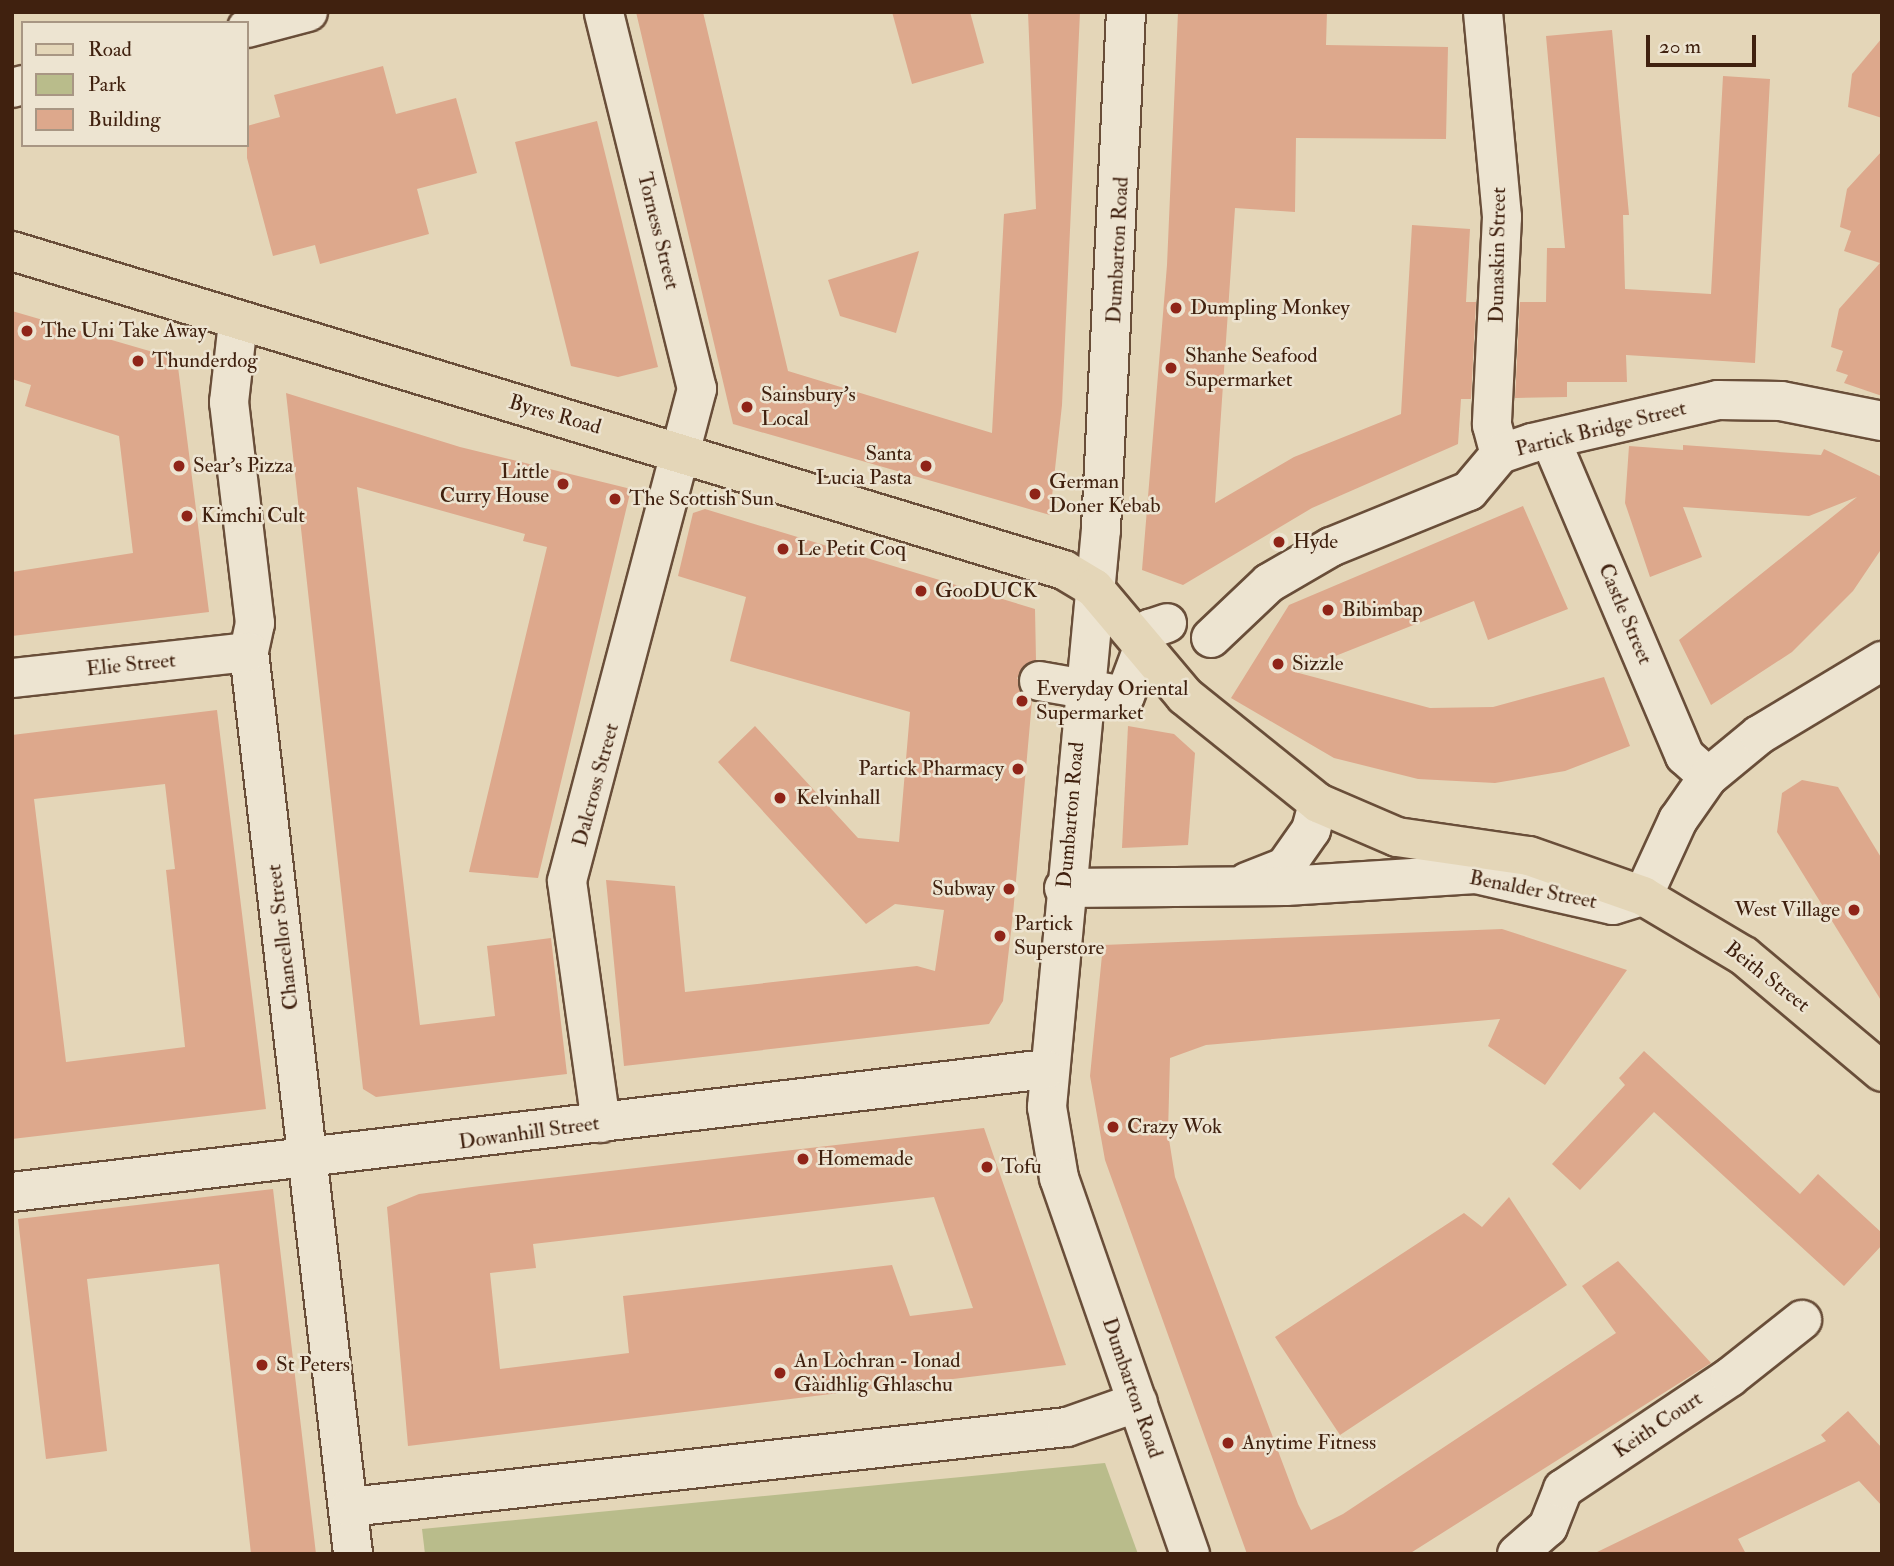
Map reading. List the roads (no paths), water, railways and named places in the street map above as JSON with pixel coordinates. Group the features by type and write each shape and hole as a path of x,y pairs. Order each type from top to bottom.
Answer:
{"main road":[{"name":"Byres Road","path":"12,251 238,322 684,451 1032,558 1094,588"},
{"name":"Beith Street","path":"1094,588 1142,652 1228,734 1318,803 1397,837 1528,856 1643,896 1744,956 1882,1072"}],"street":[{"path":"248,28 308,12"},
{"name":"Torness Street","path":"604,12 696,389 684,451"},
{"name":"Dumbarton Road","path":"1126,12 1113,356 1094,588 1081,689 1046,1069 1059,1178 1190,1554"},
{"name":"Dunaskin Street","path":"1483,12 1502,217 1492,425 1500,454"},
{"name":"Chancellor Street","path":"238,322 229,402 255,622 249,652 354,1554"},
{"name":"Partick Bridge Street","path":"1211,638 1269,583 1331,547 1469,491 1500,454 1718,400 1781,401 1882,421"},
{"name":"Castle Street","path":"1552,443 1685,756 1708,777"},
{"name":"Dalcross Street","path":"601,1123 567,881 684,451"},
{"path":"1039,681 1125,696 1150,629 1167,622"},
{"name":"Elie Street","path":"12,678 249,652"},
{"path":"1643,896 1678,820 1708,777 1759,735 1882,661"},
{"name":"Benalder Street","path":"1245,883 1286,867 1311,830 1318,803"},
{"name":"Benalder Street","path":"1064,888 1245,883 1286,886 1476,874 1613,905 1643,896"},
{"name":"Dowanhill Street","path":"12,1192 310,1160 1046,1069"},
{"name":"Keith Court","path":"1531,1551 1548,1527 1563,1489 1730,1377 1801,1320"},
{"path":"349,1507 1067,1427 1138,1402"}],"place":[{"name":"Dumpling Monkey","path":"1176,308"},
{"name":"The Uni Take Away","path":"27,331"},
{"name":"Thunderdog","path":"138,361"},
{"name":"Shanhe Seafood Supermarket","path":"1171,368"},
{"name":"Sainsbury's Local","path":"747,407"},
{"name":"Sear's Pizza","path":"179,466"},
{"name":"Santa Lucia Pasta","path":"926,466"},
{"name":"Little Curry House","path":"563,484"},
{"name":"German Doner Kebab","path":"1035,494"},
{"name":"The Scottish Sun","path":"615,499"},
{"name":"Kimchi Cult","path":"187,516"},
{"name":"Hyde","path":"1279,542"},
{"name":"Le Petit Coq","path":"783,549"},
{"name":"GooDUCK","path":"921,591"},
{"name":"Bibimbap","path":"1328,610"},
{"name":"Sizzle","path":"1278,664"},
{"name":"Everyday Oriental Supermarket","path":"1022,701"},
{"name":"Partick Pharmacy","path":"1018,769"},
{"name":"Kelvinhall","path":"780,798"},
{"name":"Subway","path":"1009,889"},
{"name":"West Village","path":"1854,910"},
{"name":"Partick Superstore","path":"1000,936"},
{"name":"Crazy Wok","path":"1113,1127"},
{"name":"Homemade","path":"803,1159"},
{"name":"Tofu","path":"987,1167"},
{"name":"St Peters","path":"262,1365"},
{"name":"An Lòchran - Ionad Gàidhlig Ghlaschu","path":"780,1373"},
{"name":"Anytime Fitness","path":"1228,1443"}]}
